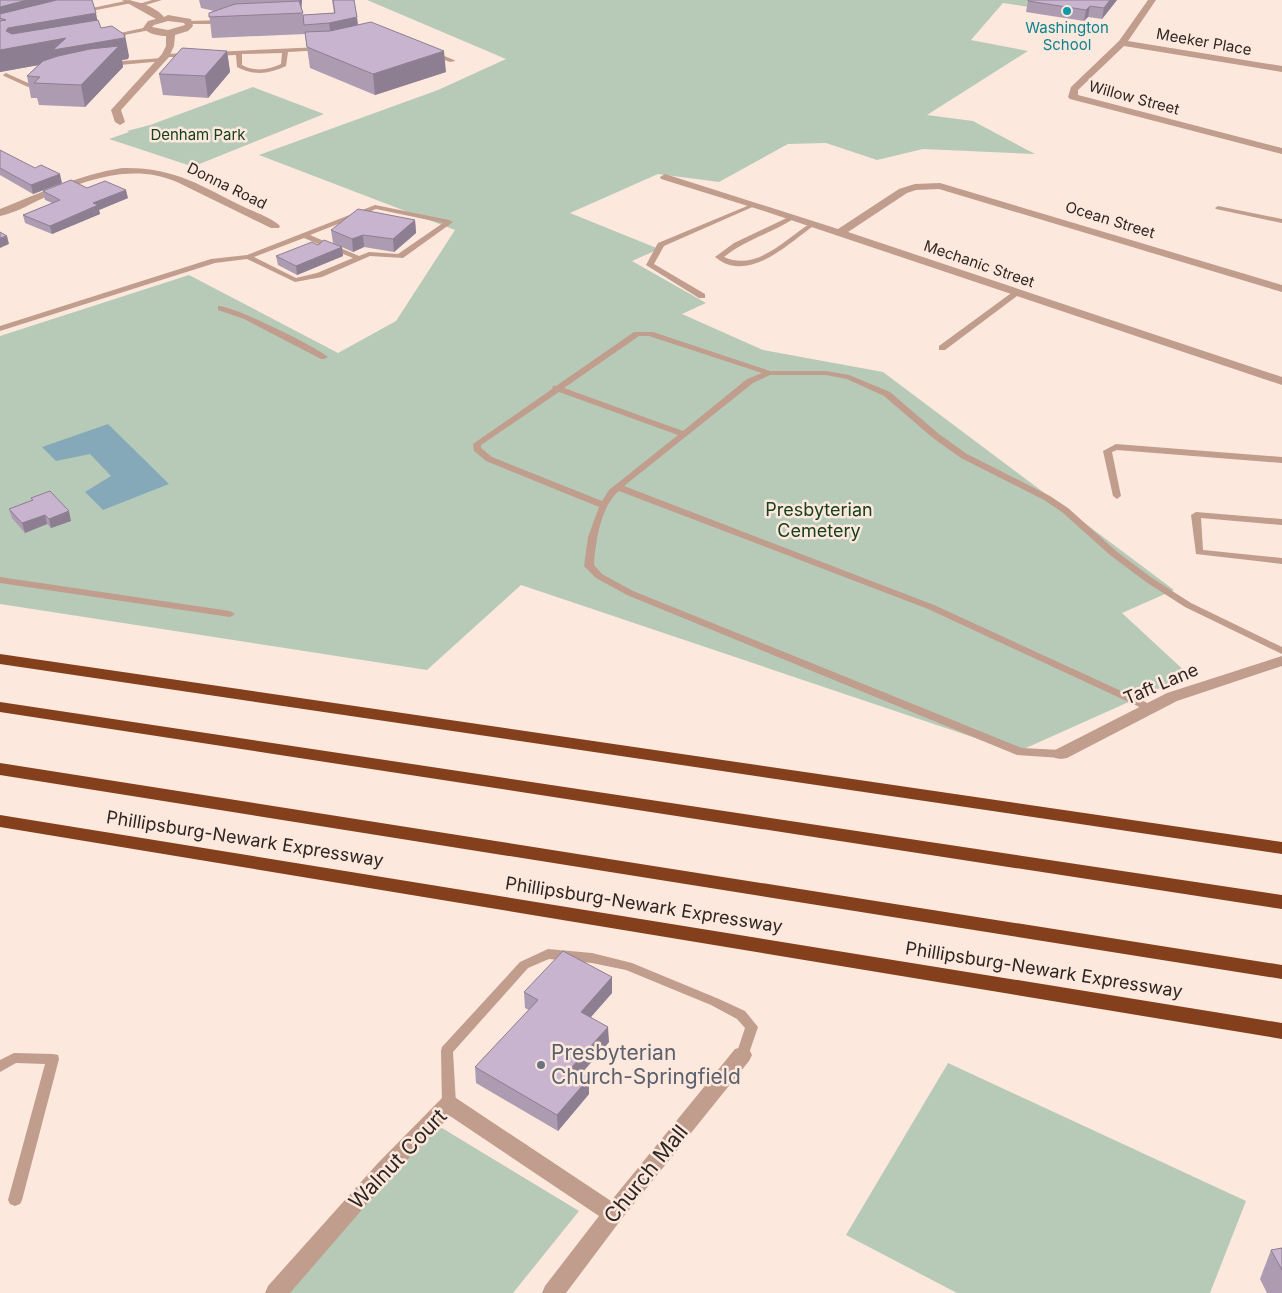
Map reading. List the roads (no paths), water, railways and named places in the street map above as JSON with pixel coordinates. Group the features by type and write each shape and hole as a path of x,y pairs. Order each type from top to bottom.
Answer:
{"highway":[{"path":"0,659 1282,848"},
{"path":"0,708 1282,902"},
{"name":"Phillipsburg-Newark Expressway","path":"0,769 1282,972"},
{"name":"Phillipsburg-Newark Expressway","path":"0,821 1282,1031"}],"street":[{"name":"Willow Street","path":"1152,0 1122,42 1074,88 1073,96 1282,151"},
{"path":"132,2 157,14 162,19"},
{"path":"162,19 180,19 190,24 187,28 171,32 158,32 148,29 150,23 162,19"},
{"path":"120,122 116,110 163,58 170,46 171,32"},
{"name":"Meeker Place","path":"1122,42 1282,69"},
{"name":"Donna Road","path":"1,211 93,177 136,171 164,174 181,180 275,226"},
{"name":"Mechanic Street","path":"665,177 813,224 1282,381"},
{"name":"Ocean Street","path":"839,233 903,191 928,185 951,188 1282,288"},
{"name":"Taft Lane","path":"1061,754 1172,696 1282,661"},
{"name":"Church Mall","path":"553,1293 613,1214 742,1055"},
{"name":"Walnut Court","path":"276,1293 385,1169 449,1104 613,1214"}],"lane":[{"path":"70,13 132,2 158,0"},
{"path":"190,24 230,21"},
{"path":"101,37 148,29"},
{"path":"204,54 332,48"},
{"path":"239,52 239,66 246,70 266,71 284,65 285,50"},
{"path":"428,51 452,61"},
{"path":"105,65 195,55"},
{"path":"6,75 28,85 49,76"},
{"path":"702,296 650,265 661,245 754,205"},
{"path":"0,329 214,261 248,257 375,207 449,222 400,256 368,254 320,275 295,280 248,257"},
{"path":"1218,208 1282,221"},
{"path":"793,218 778,227 728,249 720,257 728,263 753,264 813,224"},
{"path":"304,235 358,258"},
{"path":"942,348 1017,292"},
{"path":"221,308 247,317 324,357"},
{"path":"603,505 489,459 477,450 477,444 631,336 644,333 768,373"},
{"path":"1061,754 1020,752 630,594 599,576 589,566 590,545 603,505 618,487 750,381 768,373 782,372 826,373 849,377 887,394 936,436 964,456 1047,498 1065,510 1113,553 1149,580 1188,605 1282,651"},
{"path":"556,388 684,434"},
{"path":"1117,496 1106,452 1116,447 1282,460"},
{"path":"618,487 930,608 1150,708"},
{"path":"1282,522 1196,514 1199,552 1282,562"},
{"path":"0,580 230,614"},
{"path":"449,1104 447,1051 524,966 548,954 592,958 628,966 716,1002 741,1015 752,1027 742,1055"},
{"path":"0,1067 14,1058 53,1058 15,1200"}],"water":[{"path":"108,424 169,484 103,510 85,492 111,476 90,454 56,461 42,447"}],"place":[{"name":"Washington School","path":"1067,11"},
{"name":"Presbyterian Church-Springfield","path":"541,1065"}],"park label":[{"name":"Denham Park","path":"198,135"},
{"name":"Presbyterian Cemetery","path":"819,520"}]}
